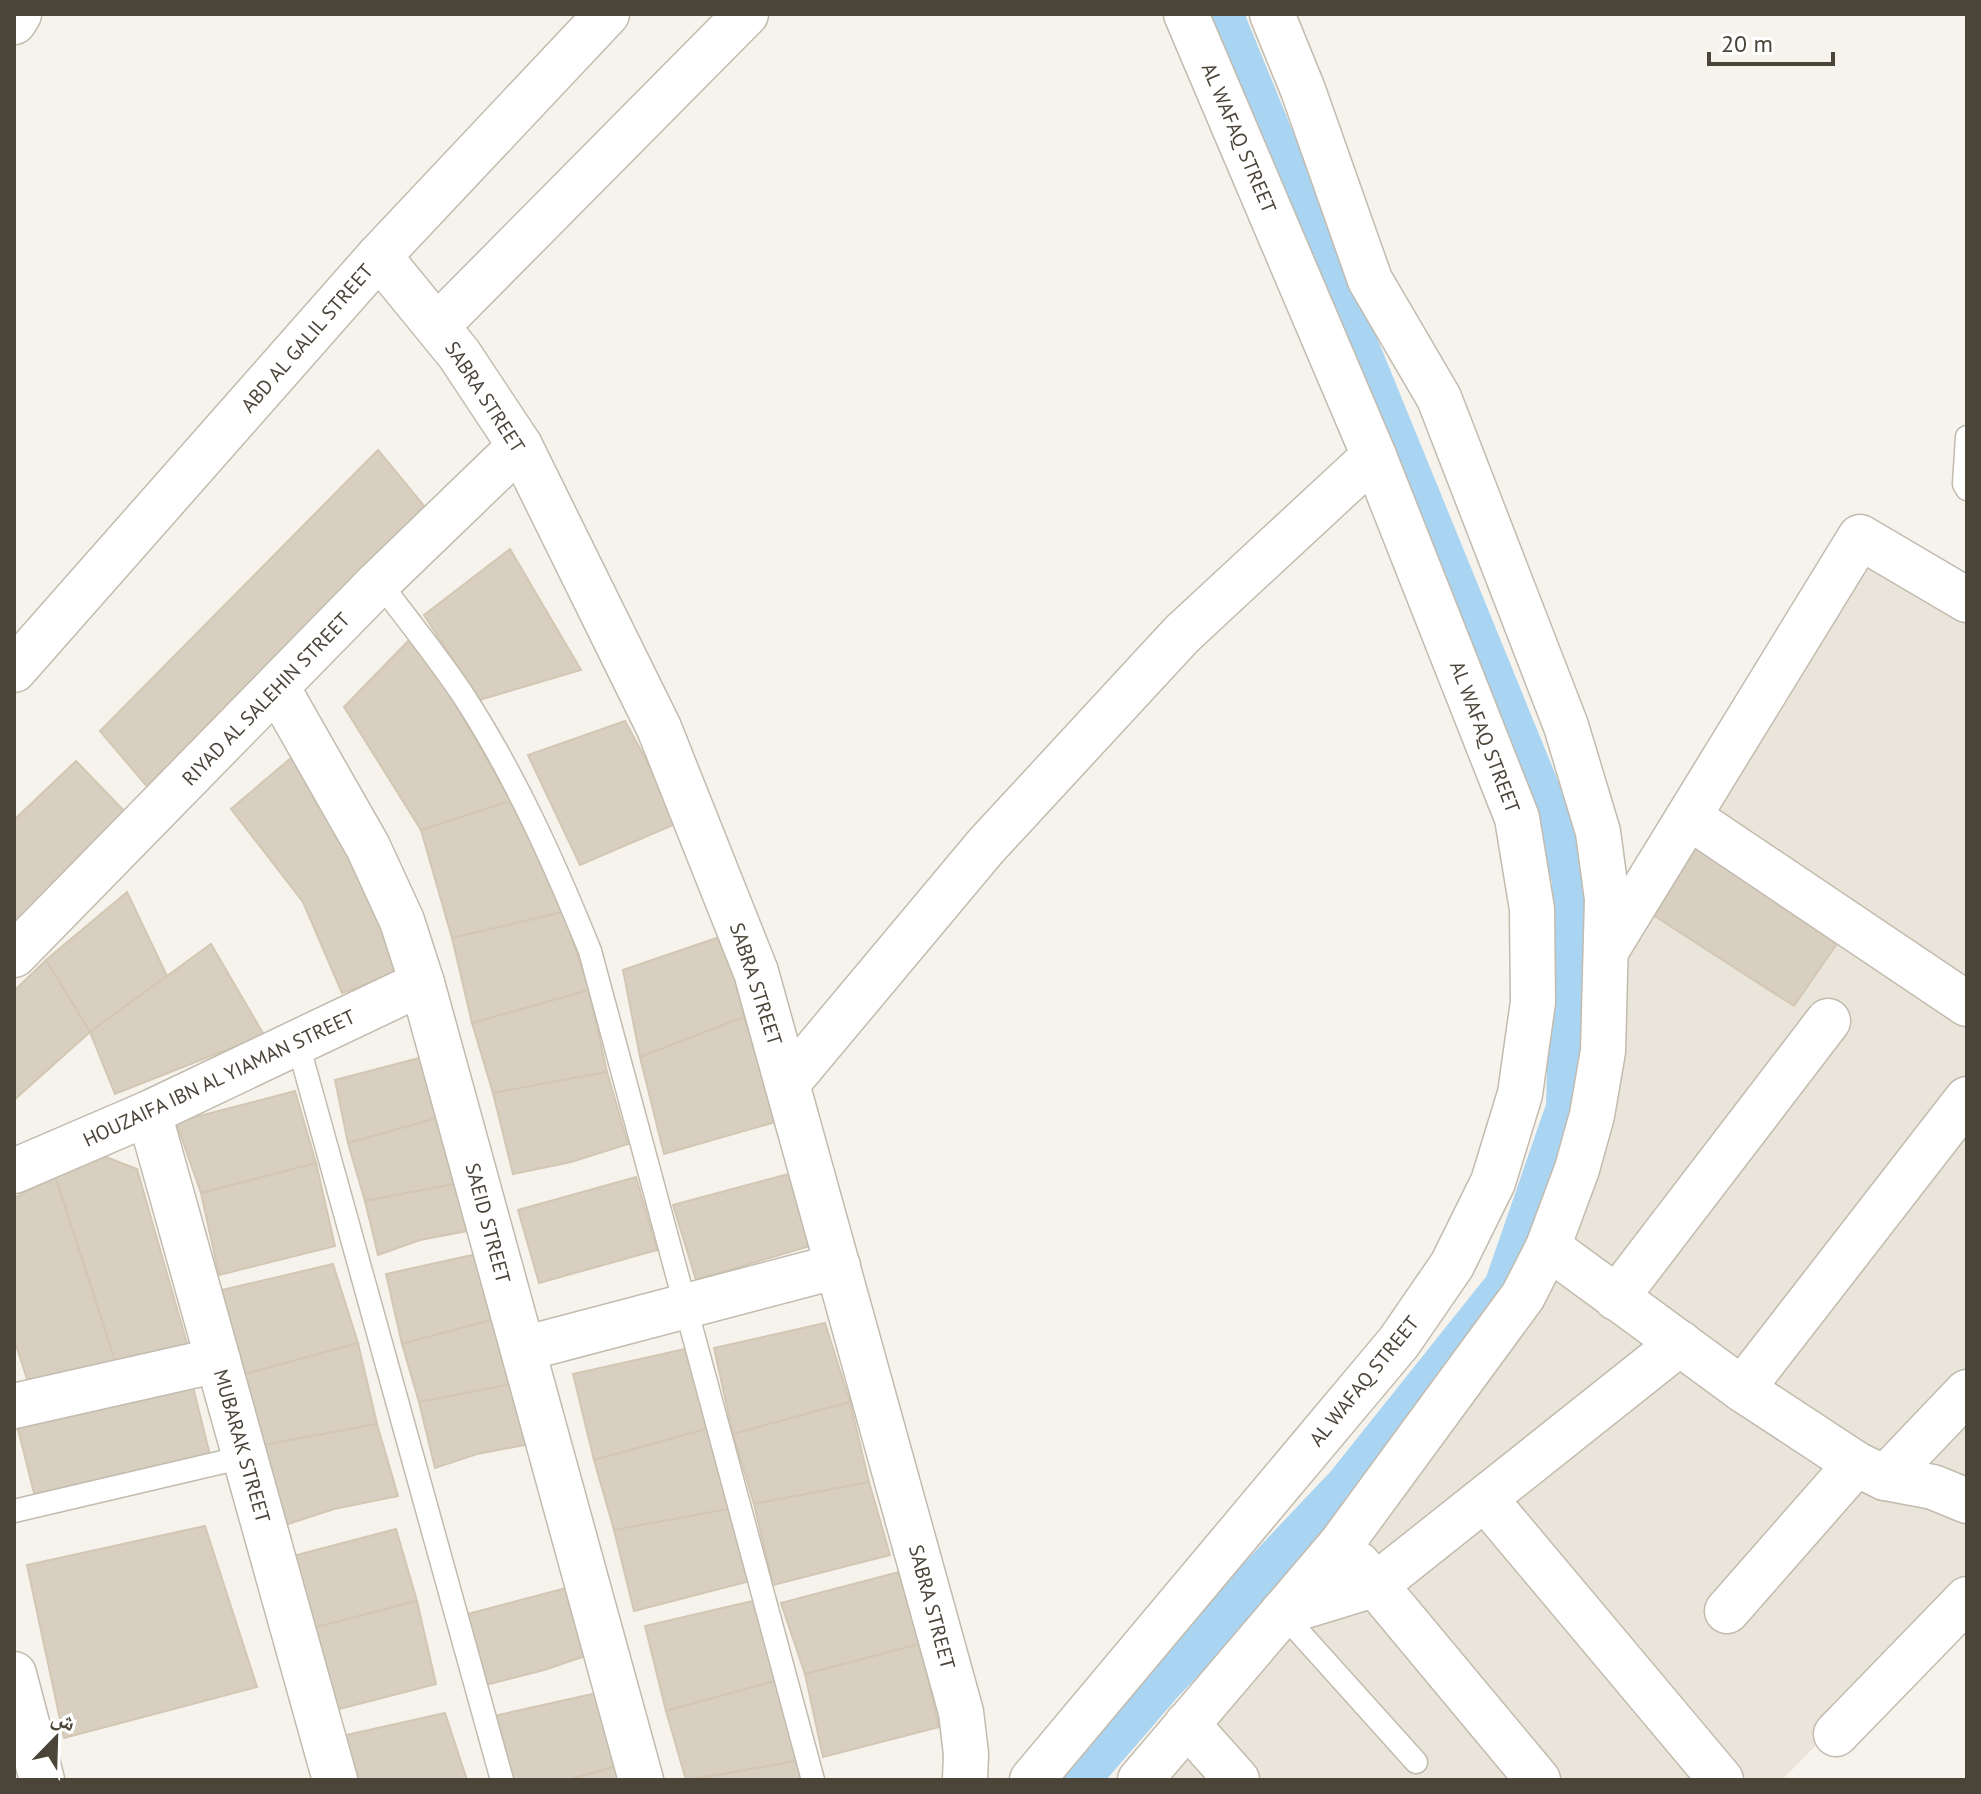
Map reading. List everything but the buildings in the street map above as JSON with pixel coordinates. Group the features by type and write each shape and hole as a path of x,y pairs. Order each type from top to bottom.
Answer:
{"street":[{"path":"14,22 19,14"},
{"name":"ABD AL GALIL STREET","path":"14,670 379,256 607,14"},
{"path":"437,326 746,14"},
{"name":"AL WAFAQ STREET","path":"1032,1780 1399,1342 1452,1265 1493,1182 1520,1094 1533,1002 1532,909 1517,818 1374,456 1186,14"},
{"path":"1140,1780 1341,1544 1497,1336 1523,1296 1562,1212 1592,1115 1603,1051 1607,899 1598,832 1566,726 1439,398 1370,280 1303,90 1272,14"},
{"name":"SABRA STREET","path":"379,256 437,326 520,446 659,728 756,972 961,1712 965,1780"},
{"name":"RIYAD AL SALEHIN STREET","path":"14,955 278,689 379,582 520,446"},
{"path":"787,1084 986,846 1182,634 1374,456"},
{"path":"1606,951 1860,537 1967,600"},
{"name":"SAEID STREET","path":"278,689 368,847 402,921 422,983 641,1780"},
{"path":"1689,817 1967,1004"},
{"name":"HOUZAIFA IBN AL YIAMAN STREET","path":"14,1171 149,1113 422,983"},
{"path":"1616,1298 1828,1021"},
{"path":"1742,1389 1967,1099"},
{"name":"MUBARAK STREET","path":"149,1113 335,1780"},
{"path":"1548,1247 1742,1389 1870,1471 1933,1487 1967,1501"},
{"path":"523,1349 838,1266"},
{"path":"1282,1613 1377,1584 1680,1343"},
{"path":"14,1406 218,1360"},
{"path":"1727,1611 1870,1471 1967,1392"},
{"path":"1486,1500 1721,1780"},
{"path":"1341,1544 1538,1780"},
{"path":"1836,1734 1967,1599"},
{"path":"14,1674 42,1780"},
{"path":"1187,1724 1237,1780"}],"lane":[{"path":"1967,437 1964,484 1967,489"},
{"path":"379,582 462,694 515,784 556,866 590,951 813,1780"},
{"path":"298,1044 502,1780"},
{"path":"14,1511 244,1457"},
{"path":"1282,1613 1416,1762"}],"shaded area":[{"path":"1860,539 1967,600 1967,1498 1892,1476 1551,1245 1610,952"},
{"path":"1549,1250 1849,1465 1967,1506 1967,1591 1782,1780 1141,1780"}],"waterway":[{"path":"1077,1780 1159,1685 1348,1485 1506,1287 1568,1108 1574,878 1221,14"}]}
